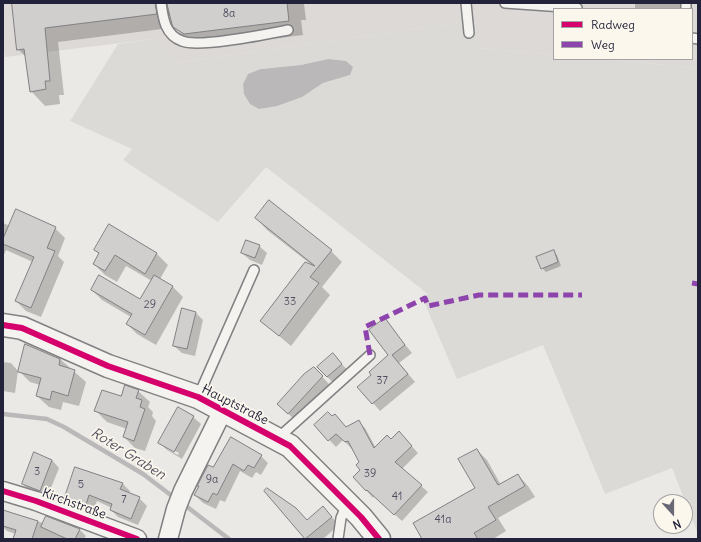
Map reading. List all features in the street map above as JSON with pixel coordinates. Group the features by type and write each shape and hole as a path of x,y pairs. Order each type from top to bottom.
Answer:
{"street":[{"name":"Hauptstraße","path":"3,325 22,328 108,366 198,397 290,446 347,503 379,539"},
{"path":"168,539 176,509 183,491 223,410"},
{"name":"Kirchstraße","path":"3,491 36,501 137,539"}],"lane":[{"path":"160,3 164,24 170,32 182,41 207,42 288,30"},
{"path":"466,3 469,33"},
{"path":"506,3 577,8"},
{"path":"198,397 254,270"},
{"path":"277,439 370,355"},
{"path":"338,539 341,518 347,503"}],"shaded area":[{"path":"3,3 698,3 698,68 614,60 693,60 693,8 553,8 553,55 478,48 474,21 175,63 154,39 5,57 3,42"},
{"path":"474,21 478,48 553,55 553,60 614,60 698,68 698,534 693,521 693,494 682,494 672,468 605,494 543,345 457,379 422,297 428,294 266,167 218,222 123,160 132,149 70,121 118,44 154,39 175,63","holes":["328,59 350,75 323,83 310,92 261,69 301,65"]},
{"path":"328,59 346,61 353,67 350,75 323,83 302,97 277,106 259,109 250,104 244,94 243,84 248,74 261,69 301,65"}],"building":[{"path":"12,3 155,3 157,14 45,28 50,81 45,81 46,89 30,92 24,49 17,50"},
{"path":"167,3 287,3 289,21 184,34 173,27"},
{"path":"269,200 332,250 310,277 319,283 279,336 260,321 305,262 315,266 255,218"},
{"path":"16,209 56,227 47,248 55,251 31,308 15,301 34,257 3,244 3,239"},
{"path":"109,224 157,253 145,274 115,255 105,271 93,264 99,253 94,250"},
{"path":"246,240 260,245 255,258 241,253"},
{"path":"554,250 558,262 541,269 536,257"},
{"path":"99,275 140,299 154,275 173,286 145,335 126,324 132,314 91,290"},
{"path":"182,308 196,312 187,349 173,346"},
{"path":"385,318 405,345 392,355 408,374 372,404 357,387 371,375 369,372 388,355 369,330"},
{"path":"25,344 60,359 59,365 75,370 68,396 52,391 50,400 36,396 41,378 18,372"},
{"path":"333,353 342,364 327,377 317,367"},
{"path":"314,367 323,376 288,414 277,404 304,374"},
{"path":"125,385 139,390 136,398 142,400 140,407 145,409 134,441 123,437 128,422 94,411 102,390 121,396"},
{"path":"178,407 194,416 174,452 158,443"},
{"path":"328,412 332,416 335,414 346,427 359,420 374,448 387,435 391,439 399,431 412,446 395,462 422,485 394,515 367,490 366,491 353,477 360,470 356,465 359,462 348,441 345,442 336,434 328,441 314,425"},
{"path":"231,437 262,455 254,468 248,465 244,471 233,464 217,495 213,493 208,502 194,495 199,486 197,486 208,465 213,467"},
{"path":"477,449 498,485 518,474 525,486 488,507 496,520 474,533 478,539 422,539 413,523 475,488 458,459"},
{"path":"34,452 52,460 40,491 22,484"},
{"path":"75,467 123,483 120,489 140,497 131,519 110,510 112,504 89,495 85,508 64,500"},
{"path":"267,488 296,508 307,520 323,506 332,517 305,539 264,491"},
{"path":"3,510 38,521 32,539 13,539 16,530 3,526"},
{"path":"46,516 80,529 75,539 67,539 41,527"}],"waterway":[{"name":"Roter Graben","path":"3,414 47,419 64,427 143,474 176,499"},
{"name":"Roter Graben","path":"182,503 229,539"}],"marked path":[{"path":"692,283 698,284"},
{"path":"370,355 365,327 425,298 428,306 479,295 582,295"}],"cycle path":[{"path":"3,325 22,328 108,366 198,397 290,446 361,517 379,539"},
{"path":"3,491 36,501 137,539"}]}
